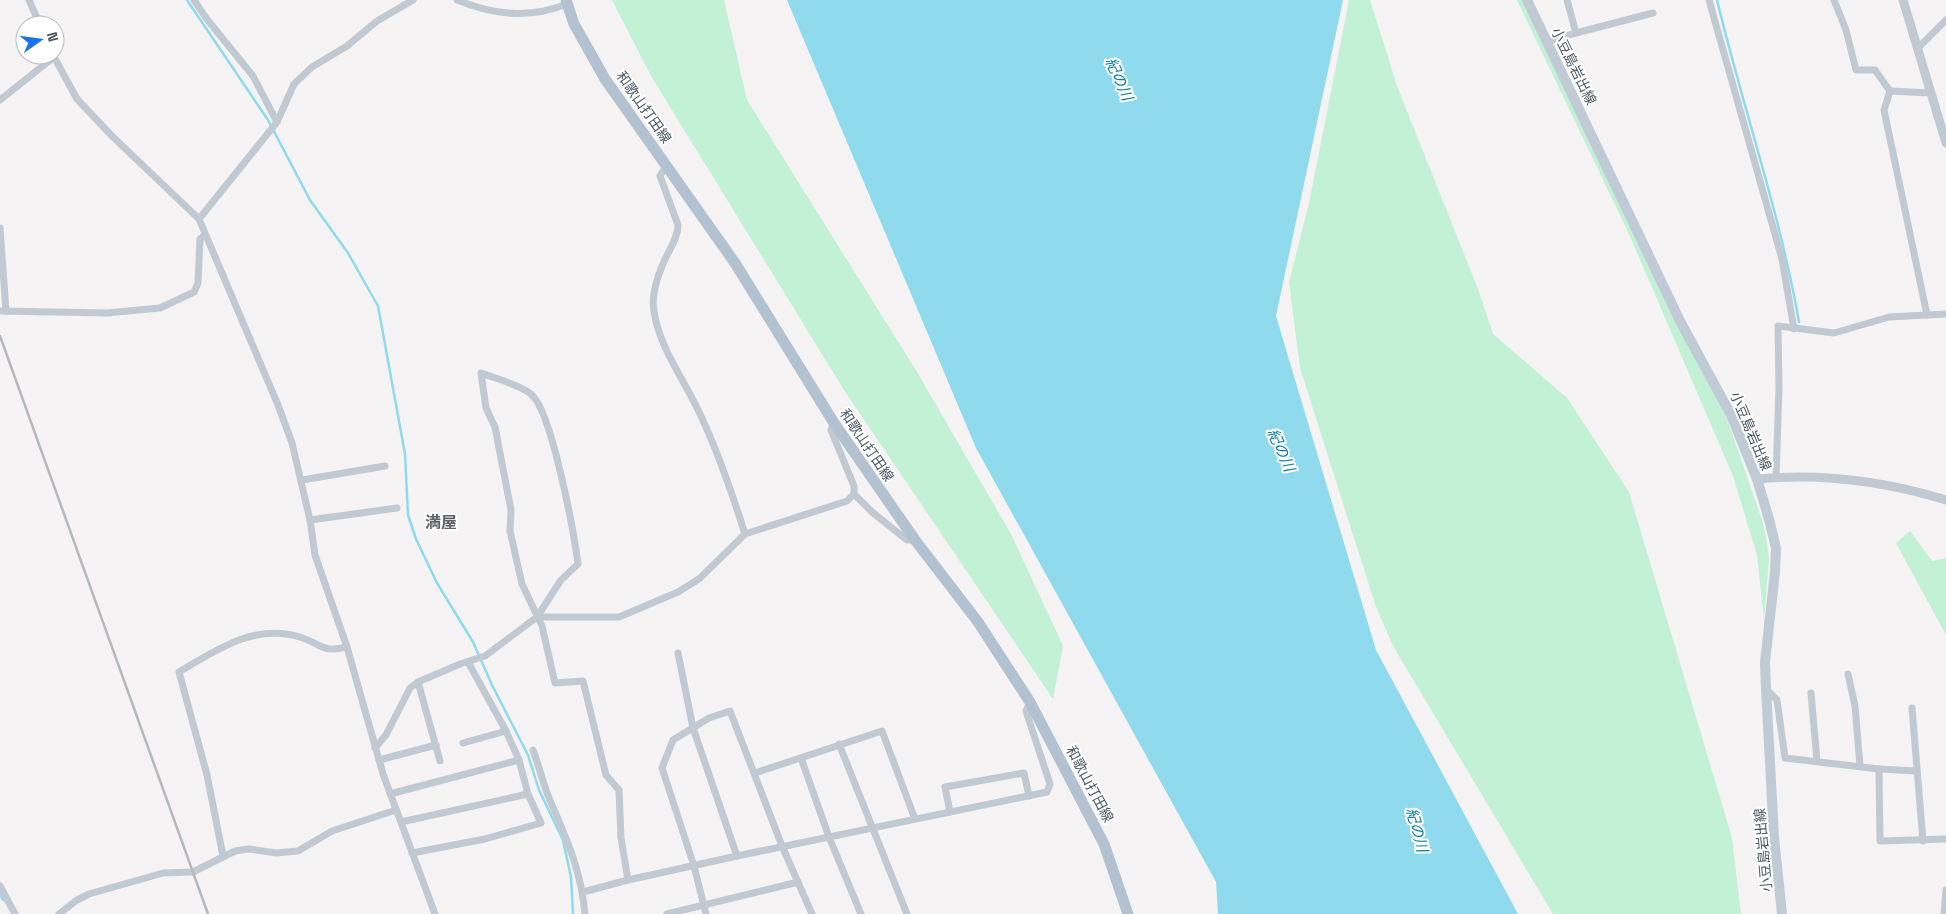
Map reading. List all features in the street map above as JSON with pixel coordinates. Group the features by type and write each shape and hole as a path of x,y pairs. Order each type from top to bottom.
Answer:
{"main road":[{"name":"小豆島岩出線","path":"1527,0 1680,321 1728,408 1757,479 1776,548 1766,662 1766,689 1774,838 1782,914"},
{"name":"和歌山打田線","path":"566,2 574,24 606,79 735,263 834,423 915,540 978,622 1030,702 1104,844 1128,914"}],"street":[{"path":"29,0 36,15"},
{"path":"194,0 206,18 253,76 277,122"},
{"path":"198,220 277,122 294,84 312,67 347,46 377,21 413,0"},
{"path":"457,0 502,14 551,10 566,2"},
{"path":"1567,0 1576,33"},
{"path":"1709,0 1782,259 1794,329"},
{"path":"1834,0 1846,30 1856,70 1875,70 1890,91"},
{"path":"1903,0 1946,143"},
{"path":"1547,42 1653,13"},
{"path":"1918,48 1946,20"},
{"path":"0,100 43,65"},
{"path":"59,65 77,99 198,220 205,235 278,405 292,443 302,480 315,555 347,647 390,794 435,914"},
{"path":"1890,91 1884,110 1927,315"},
{"path":"1890,91 1930,93"},
{"path":"666,166 660,176 678,225 678,233 660,272 656,285 653,311 666,349 699,412 715,450 745,534"},
{"path":"0,228 3,311 107,313 160,308 194,292 198,283 200,239 205,235"},
{"path":"1776,477 1779,388 1778,326 1834,333 1889,318 1946,314"},
{"path":"375,748 386,735 410,688 418,682 485,656 537,617 561,580 578,564 572,518 544,418 537,400 530,393 481,373 486,408 495,427 511,510 510,531 522,584 537,617 542,626 555,683 584,682 606,775 619,790 621,838 628,880"},
{"path":"537,617 619,617 678,592 699,579 745,534 847,501 854,494 854,486 831,430 834,423"},
{"path":"302,480 385,466"},
{"path":"1757,479 1776,477 1856,480 1899,486 1946,500"},
{"path":"854,494 872,512 906,540 915,540"},
{"path":"310,520 397,508"},
{"path":"223,856 207,775 180,672 219,649 246,637 266,633 300,636 330,651 347,647"},
{"path":"678,653 693,728 737,856"},
{"path":"412,853 485,839 541,824 528,794 519,760 472,661"},
{"path":"1848,674 1855,706 1860,766"},
{"path":"418,682 440,761"},
{"path":"1766,689 1777,700 1785,758 1879,769 1917,771"},
{"path":"1811,693 1816,761"},
{"path":"583,892 628,880 782,846 1047,792 1050,784 1026,711 1030,702"},
{"path":"1912,708 1923,841"},
{"path":"706,914 694,866 662,768 673,740 708,718 730,711 782,846 812,914"},
{"path":"463,744 506,731"},
{"path":"755,773 882,731 915,819"},
{"path":"839,744 907,914"},
{"path":"379,760 436,746"},
{"path":"533,750 548,796 571,845 583,892 585,914"},
{"path":"801,758 829,837 861,914"},
{"path":"390,794 519,760"},
{"path":"1879,769 1880,840 1923,841 1946,839"},
{"path":"950,812 945,787 1024,772 1029,796"},
{"path":"401,822 528,794"},
{"path":"59,914 77,900 90,894 163,873 193,872 223,856 249,849 276,853 298,851 332,832 396,810"},
{"path":"667,914 798,882"},
{"path":"0,886 15,914"},
{"path":"1944,914 1946,890"}],"green space":[{"path":"612,0 724,0 747,100 917,372 1011,534 1063,646 1053,699 844,390 651,76"},
{"path":"1349,0 1370,0 1397,86 1478,289 1493,334 1567,398 1629,492 1732,838 1741,914 1553,914 1393,646 1375,604 1300,368 1289,282 1309,203"},
{"path":"1517,0 1523,0 1673,318 1715,391 1728,422 1763,523 1767,543 1769,560 1764,619 1757,555 1733,476 1629,234"},
{"path":"1910,531 1932,561 1946,558 1946,635 1896,543"}],"water":[{"name":"紀の川","path":"787,0 1343,0 1276,316 1376,650 1518,914 1218,914 1216,882 976,448"}],"waterway":[{"path":"187,0 268,120 310,200 348,253 378,306 405,454 408,515 416,539 437,583 473,642 492,685 528,755 539,790 563,840 571,877 573,914"},
{"path":"1717,0 1772,201 1799,322"},
{"path":"0,894 3,900"}],"railway":[{"path":"0,336 208,914"}],"district":[{"name":"満屋","path":"441,522"}]}
